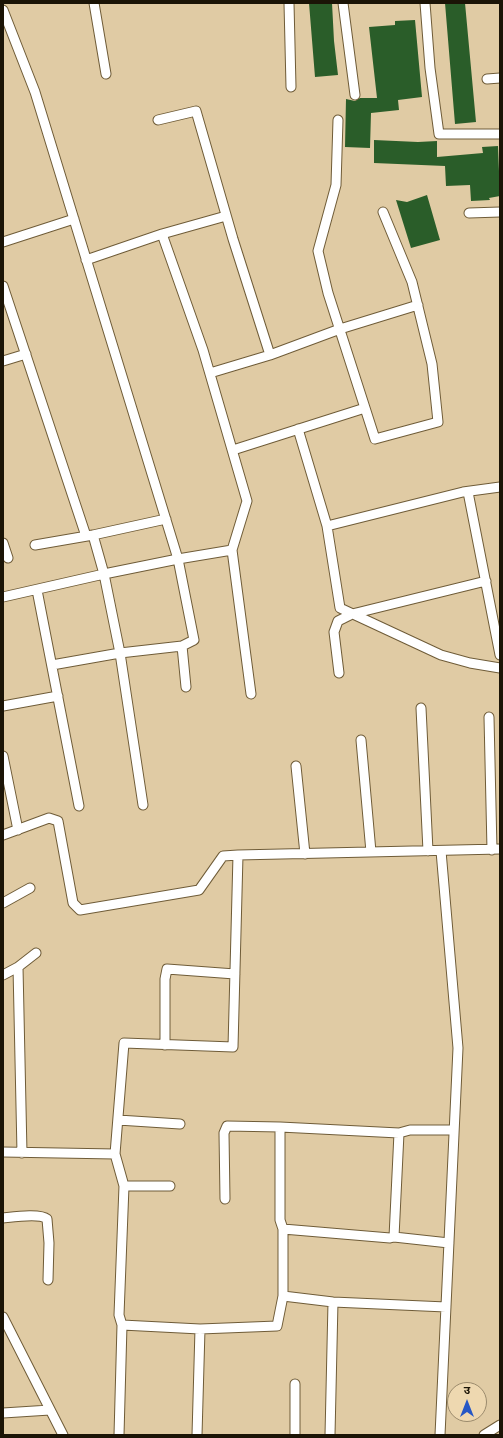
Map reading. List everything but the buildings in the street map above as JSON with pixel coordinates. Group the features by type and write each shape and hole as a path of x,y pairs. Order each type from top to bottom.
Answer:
{"street":[{"path":"94,3 106,74"},
{"path":"289,3 291,87"},
{"path":"343,3 355,95"},
{"path":"425,3 430,68 439,134 500,134"},
{"path":"3,10 35,92 166,519 178,559 194,640 182,646 120,653 52,664"},
{"path":"487,79 500,78"},
{"path":"158,120 196,111 226,216 270,355"},
{"path":"338,120 336,186 318,251 328,293 375,439 438,422 432,364 412,282 383,212"},
{"path":"469,213 500,212"},
{"path":"86,260 162,234 226,216"},
{"path":"3,242 74,219"},
{"path":"162,234 210,373 233,450 246,501 232,550 250,694"},
{"path":"3,286 104,574 120,653 143,805"},
{"path":"210,373 270,355 340,329 418,305"},
{"path":"3,361 26,354"},
{"path":"233,450 365,408"},
{"path":"298,429 327,526 340,608 441,655 470,663 500,668"},
{"path":"327,526 468,492 500,487"},
{"path":"468,492 500,655"},
{"path":"35,544 90,535 166,519"},
{"path":"3,543 8,558"},
{"path":"3,597 104,574 232,550"},
{"path":"339,673 334,632 338,621 352,614 486,581"},
{"path":"37,590 79,806"},
{"path":"182,646 186,687"},
{"path":"3,706 58,696"},
{"path":"421,708 428,851"},
{"path":"3,835 49,818 58,821 73,903 80,910 199,890 223,856 496,849 488,717"},
{"path":"361,740 371,852"},
{"path":"3,756 18,830"},
{"path":"296,766 305,854"},
{"path":"440,1435 458,1048 441,851"},
{"path":"120,1435 122,1325 119,1315 124,1186 115,1154 124,1043 233,1047 238,855"},
{"path":"3,903 30,888"},
{"path":"3,975 18,967 36,953"},
{"path":"18,967 22,1153"},
{"path":"165,1045 165,979 168,969 235,974"},
{"path":"118,1120 180,1124"},
{"path":"225,1199 224,1133 227,1126 399,1133 410,1130 454,1130"},
{"path":"122,1325 200,1329 277,1326 283,1296 283,1229 280,1220 280,1127"},
{"path":"394,1236 399,1133"},
{"path":"3,1152 115,1154"},
{"path":"124,1186 170,1186"},
{"path":"3,1218 44,1216 47,1219 49,1242 48,1280"},
{"path":"283,1229 390,1238 394,1236 450,1243"},
{"path":"283,1296 333,1302 446,1307"},
{"path":"330,1435 333,1302"},
{"path":"3,1317 63,1435"},
{"path":"197,1435 200,1329"},
{"path":"295,1384 295,1435"},
{"path":"3,1413 50,1410"},
{"path":"485,1434 500,1425"}]}
